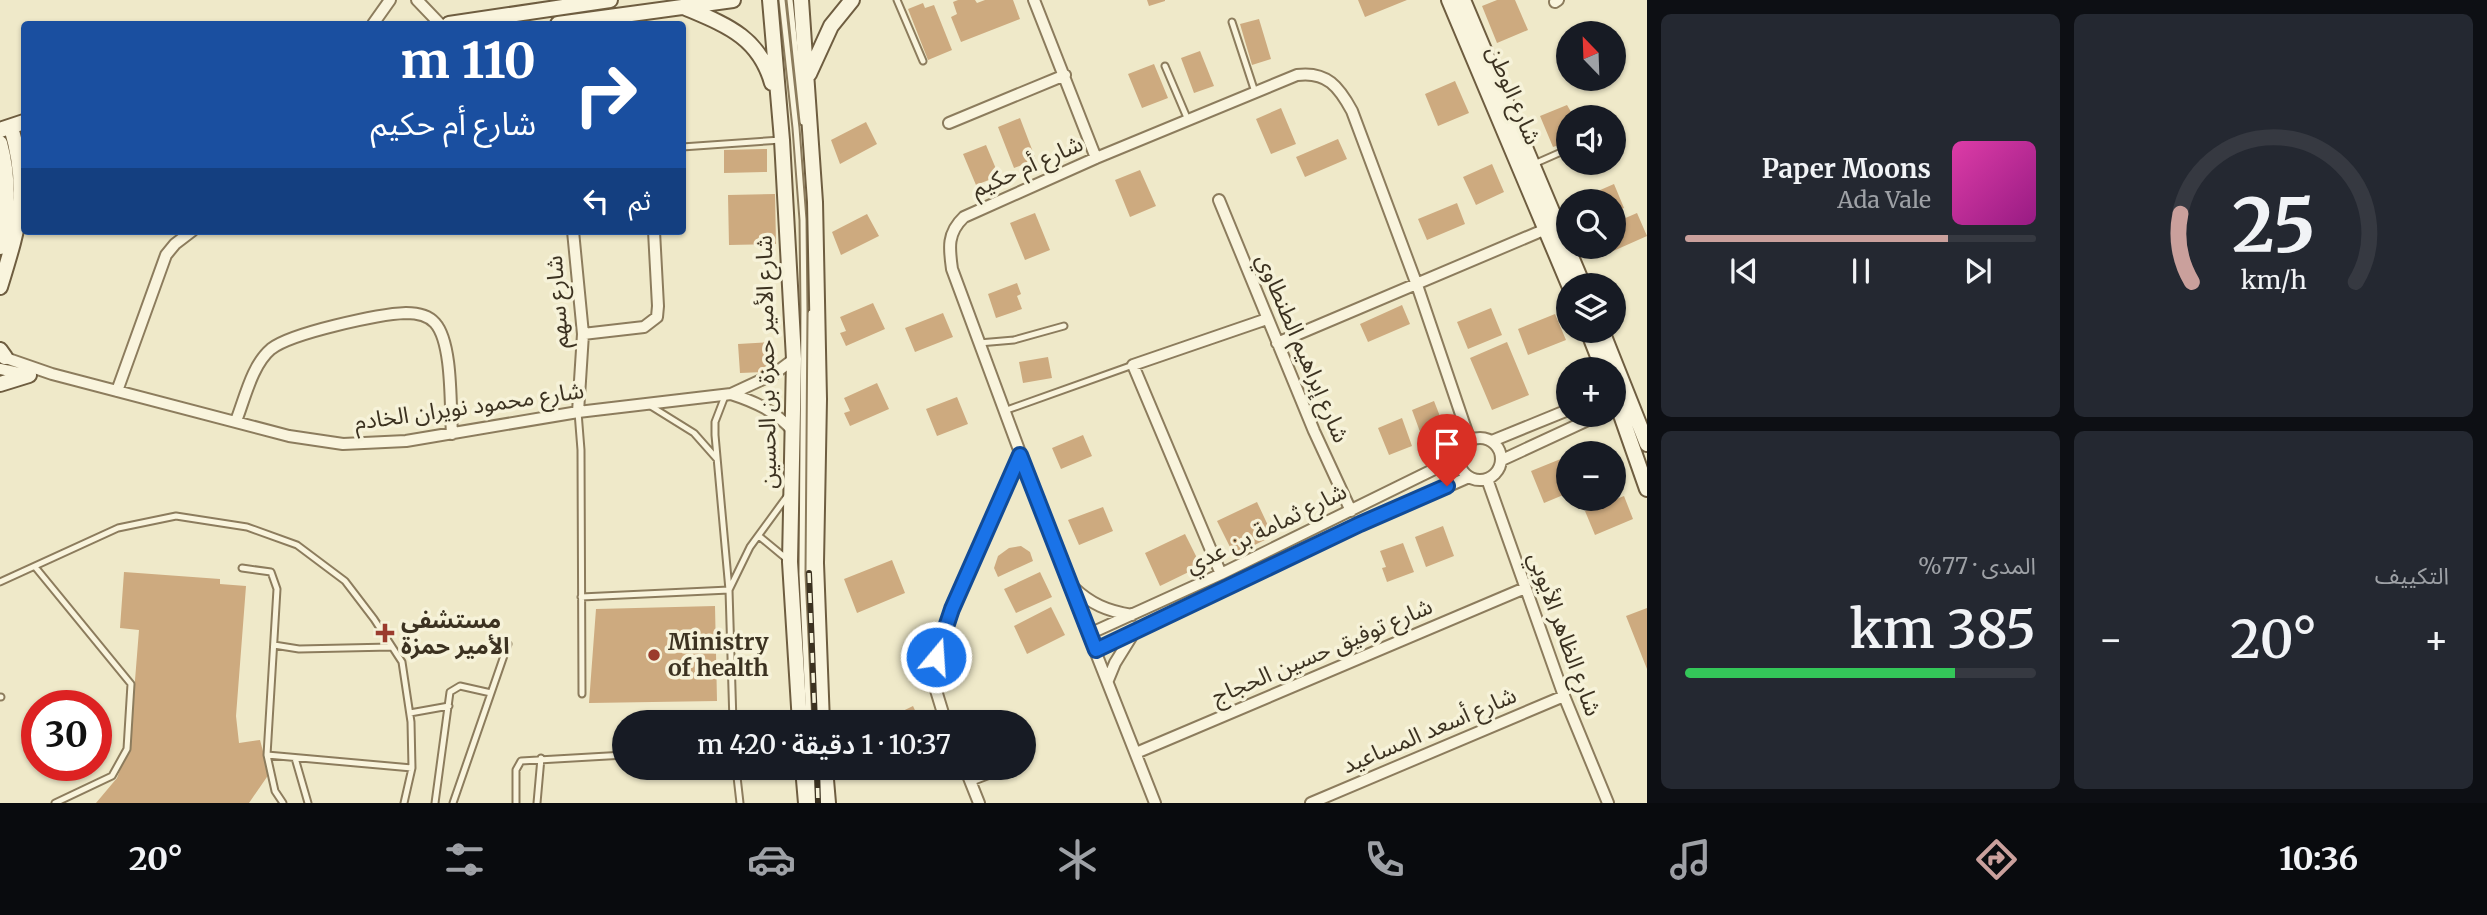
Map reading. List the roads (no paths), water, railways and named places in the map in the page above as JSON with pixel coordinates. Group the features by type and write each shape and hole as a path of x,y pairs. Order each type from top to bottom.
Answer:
{"main road":[{"path":"465,21 555,4 610,0"},
{"path":"582,21 733,0"},
{"name":"شارع الأمير حمزة بن الحسين","path":"770,0 782,140 794,359 790,562 799,710"},
{"path":"801,0 817,255 819,399 816,562 822,710"},
{"path":"807,82 814,60 831,26 852,0"},
{"name":"شارع الوطن","path":"1449,0 1564,273"},
{"name":"شارع الوطن","path":"1463,0 1578,273"},
{"path":"685,8 736,30 746,39 761,58 769,74 779,109"},
{"path":"0,247 12,126"},
{"path":"9,147 21,178"},
{"path":"0,287 21,212"},
{"path":"0,384 29,375"},
{"path":"1626,410 1647,444"},
{"path":"1626,421 1647,489"},
{"path":"804,780 806,803"},
{"path":"826,780 828,803"}],"street":[{"path":"375,21 390,0"},
{"path":"417,0 437,21"},
{"path":"1034,0 1096,158"},
{"path":"949,123 1065,75"},
{"name":"شارع أم حكيم","path":"1156,803 1068,582 952,269 950,250 954,227 964,217 1096,158 1255,92 1297,75 1322,75 1345,97 1352,111 1417,285 1470,440"},
{"name":"شارع إبراهيم الطنطاوي","path":"1219,200 1267,319 1351,511"},
{"path":"1277,342 1546,229"},
{"path":"117,391 166,256 187,235"},
{"name":"شارع سهم","path":"573,235 583,334 578,412"},
{"path":"583,334 644,327 657,317 654,235"},
{"path":"236,421 260,361 272,348 289,339 338,326 405,313 434,321 443,337 452,434"},
{"path":"1221,574 1133,366 1267,319"},
{"name":"شارع محمود نويران الخادم","path":"1,358 52,374 289,436 343,444 407,441 578,412 728,394 774,374 794,359"},
{"name":"شارع محمود نويران الخادم","path":"1,358 29,375 52,374"},
{"name":"شارع محمود نويران الخادم","path":"728,394 768,408 793,431"},
{"path":"1492,441 1499,449 1502,460 1500,468 1487,479 1469,477 1460,465 1459,457 1461,450 1470,440 1477,438 1492,441 1556,415"},
{"path":"1502,460 1573,427"},
{"path":"942,710 935,687 936,657 952,609 1020,455"},
{"name":"شارع ثمامة بن عدي","path":"1089,634 1221,574 1459,457"},
{"name":"شارع ثمامة بن عدي","path":"1096,650 1360,524 1469,477"},
{"name":"شارع الظاهر الأيوبي","path":"1487,479 1564,696 1608,803"},
{"path":"1068,582 1096,606 1132,615"},
{"name":"شارع توفيق حسين الحجاج","path":"1136,753 1525,588"},
{"path":"1108,680 1134,632"},
{"name":"شارع أسعد المساعيد","path":"1311,803 1564,696"},
{"path":"970,780 979,803"}],"lane":[{"path":"782,0 803,220 803,574 808,710"},
{"path":"790,0 804,131 811,240 809,573 815,710"},
{"path":"897,0 923,61"},
{"path":"1232,22 1255,92"},
{"path":"1165,65 1188,120"},
{"path":"686,147 782,140"},
{"path":"1532,165 1556,154"},
{"path":"979,343 1014,340 1064,326"},
{"path":"1004,411 1133,366"},
{"path":"728,394 715,422 729,590 733,710"},
{"path":"647,403 694,433 717,459"},
{"path":"578,412 582,694"},
{"path":"729,590 750,547 792,490"},
{"path":"0,582 36,568 118,528 176,516 247,527 297,545 345,581 402,662 410,713 411,768 404,803"},
{"path":"759,536 790,562"},
{"path":"36,568 131,684 127,749 112,776 55,803"},
{"path":"242,568 271,572 277,590 267,755 275,790 283,803"},
{"path":"581,597 729,590"},
{"path":"453,803 508,644"},
{"path":"274,645 299,649 391,647"},
{"path":"435,803 450,692 456,687 491,693"},
{"path":"410,713 449,706"},
{"path":"267,755 411,768"},
{"path":"516,803 516,770 518,763 526,759 612,755"},
{"path":"295,758 308,803"},
{"path":"537,803 541,758"},
{"path":"737,780 740,803"},
{"path":"812,780 813,803"},
{"path":"819,780 821,803"}],"railway":[{"path":"809,573 814,710"},
{"path":"817,780 818,803"}],"place":[{"name":"مستشفى الأمير حمزة","path":"385,633"},
{"name":"Ministry of health","path":"654,655"}]}
